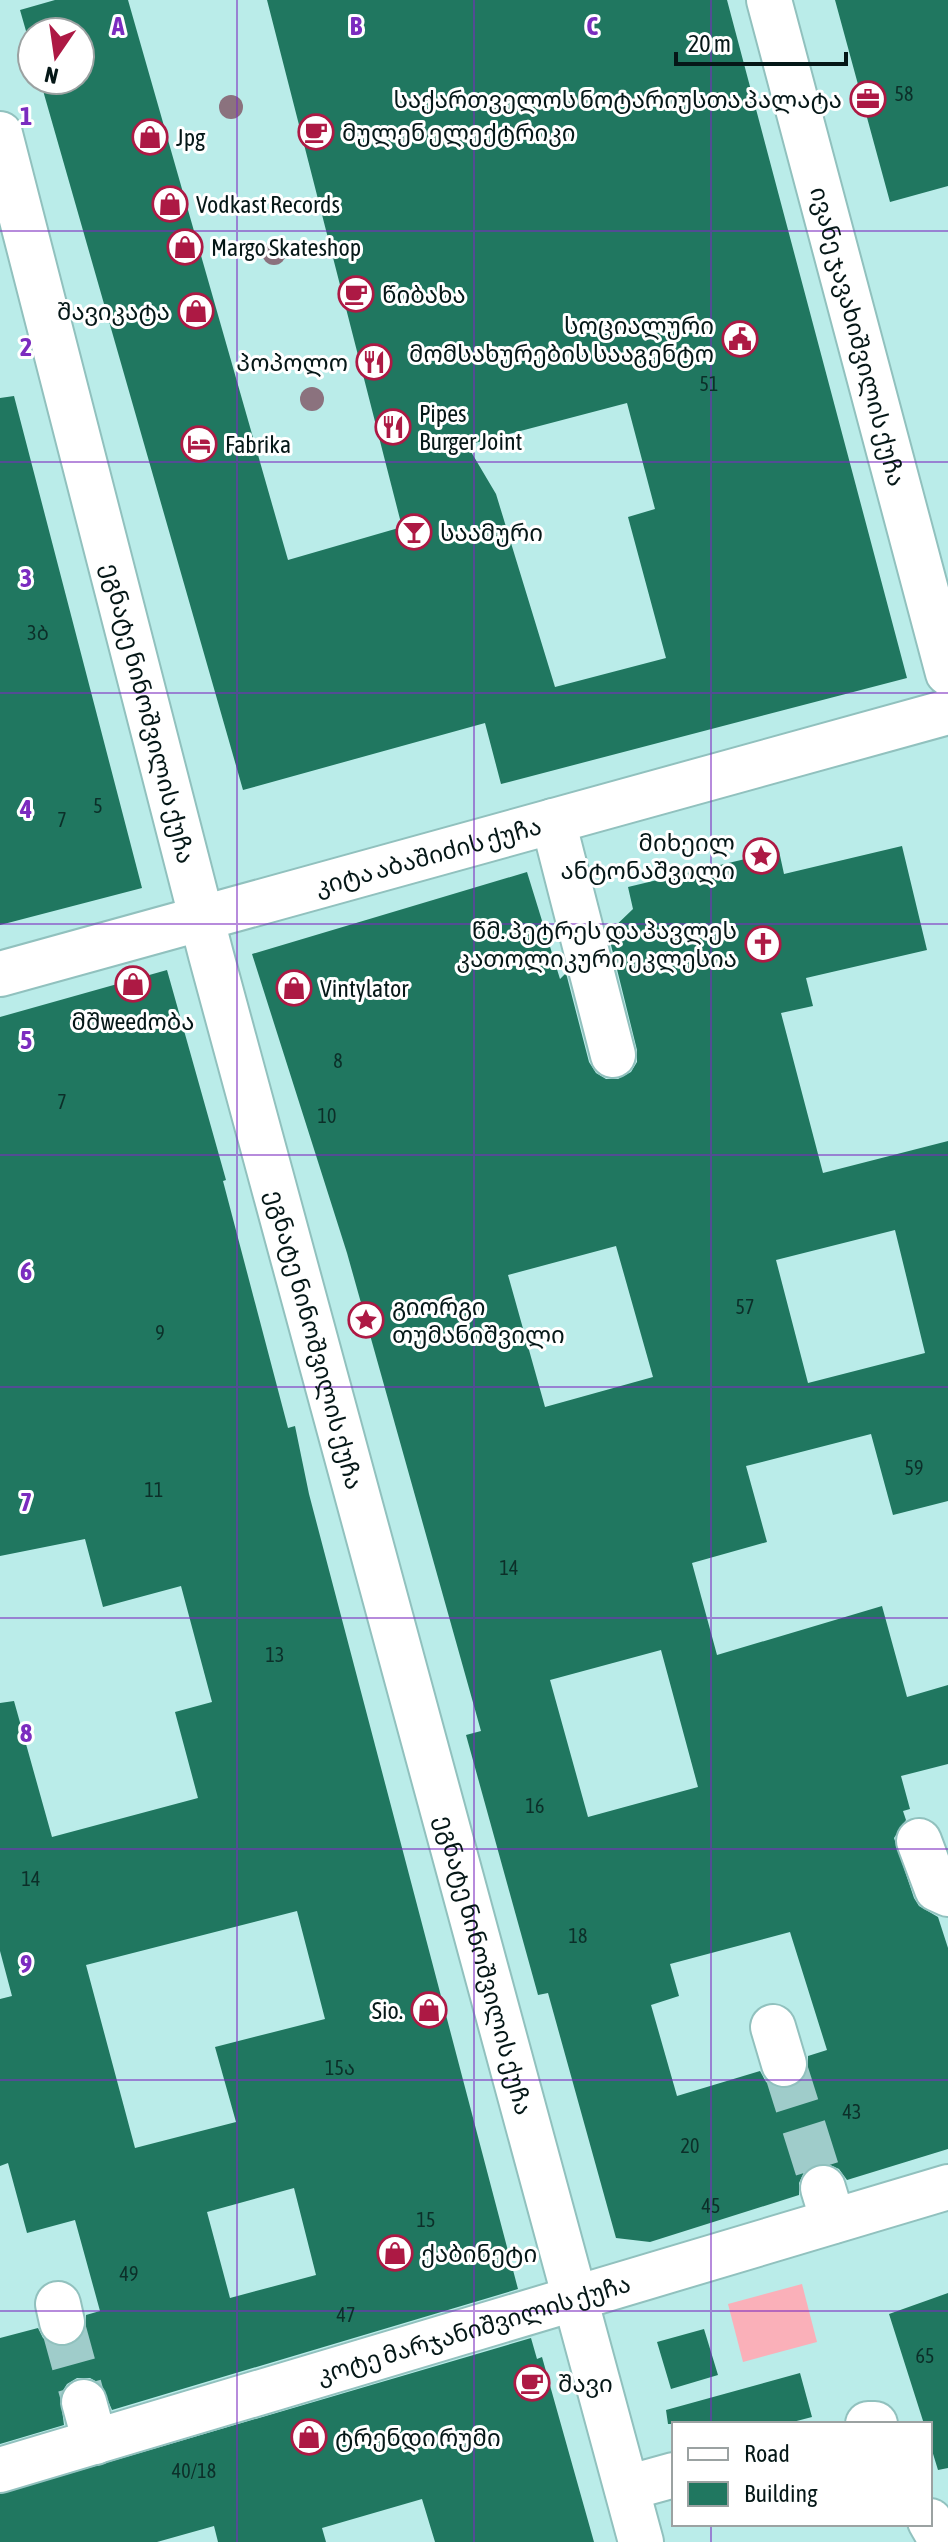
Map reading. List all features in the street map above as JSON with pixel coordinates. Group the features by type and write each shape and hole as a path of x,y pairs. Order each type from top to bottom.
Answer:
{"street":[{"name":"ივანე ჯავახიშვილის ქუჩა","path":"769,0 948,673"},
{"name":"ეგნატე ნინოშვილის ქუჩა","path":"0,134 202,920 641,2542"},
{"name":"კიტა აბაშიძის ქუჩა","path":"0,974 948,712"},
{"path":"553,821 613,1055"},
{"path":"919,1841 937,1889 948,1894"},
{"name":"კოტე მარჯანიშვილის ქუჩა","path":"0,2470 90,2422 577,2298 828,2204 948,2187"},
{"path":"627,2488 672,2476"},
{"path":"932,2524 942,2542"}],"shaded area":[{"path":"802,2284 817,2342 743,2362 728,2304"}],"building":[{"path":"55,0 128,0 288,560 402,527 267,0 727,0 907,678 501,784 485,723 243,790 45,96 96,96 96,16 22,16 20,10","holes":["627,403 655,509 628,517 666,658 555,687 496,494 467,445"]},
{"path":"835,0 948,0 948,186 890,202"},
{"path":"14,396 142,888 0,925 0,398"},
{"path":"902,846 927,950 806,978 813,1006 781,1013 823,1173 948,1141 948,1501 893,1515 871,1434 746,1466 767,1542 692,1563 717,1655 882,1606 907,1697 948,1685 948,1764 901,1776 910,1809 903,1811 906,1820 894,1838 914,1898 919,1906 938,1917 948,1948 948,2149 847,2180 839,2169 828,2164 817,2164 804,2172 799,2183 799,2195 650,2242 616,2238 548,1993 538,1995 466,1735 481,1731 347,1253 252,954 527,872 560,979 566,973 589,1062 596,1073 606,1079 618,1079 631,1072 637,1062 637,1050 608,933 633,909 628,887 779,851 784,874","holes":["895,1230 925,1353 808,1383 776,1260","616,1246 653,1377 545,1407 508,1275","661,1650 698,1787 588,1817 550,1680","790,1932 827,2050 808,2056 808,2071 803,2081 792,2088 777,2088 766,2082 760,2071 677,2096 651,2005 679,1996 670,1964"]},
{"path":"167,970 226,1180 223,1181 288,1428 295,1426 309,1494 518,2289 112,2410 101,2384 90,2378 77,2378 67,2384 60,2395 64,2425 0,2444 0,2338 38,2328 43,2338 54,2346 68,2346 78,2341 86,2330 86,2315 100,2311 75,2220 27,2233 8,2163 0,2166 0,1999 12,1996 0,1951 0,1703 14,1701 52,1837 198,1798 175,1712 212,1702 181,1586 103,1607 85,1539 0,1556 0,1017","holes":["297,1911 325,2019 215,2047 236,2122 135,2148 86,1965","294,2188 316,2275 230,2298 207,2212"]},
{"path":"948,2293 948,2468 938,2470 932,2450 932,2422 923,2422 889,2314"},
{"path":"704,2329 718,2375 671,2389 657,2342"},
{"path":"531,2338 537,2359 542,2357 594,2542 435,2542 422,2499 322,2528 326,2542 218,2542 214,2526 157,2542 0,2542 0,2494"},
{"path":"800,2373 812,2417 793,2422 668,2424 666,2410"}],"tunnel":[{"path":"784,2064 823,2188"},
{"path":"62,2322 84,2402"}],"place":[{"name":"საქართველოს ნოტარიუსთა პალატა","path":"868,99"},
{"name":"მულენ ელექტრიკი","path":"316,132"},
{"name":"Jpg","path":"150,137"},
{"name":"Vodkast Records","path":"170,204"},
{"name":"Margo Skateshop","path":"185,247"},
{"name":"წიბახა","path":"356,294"},
{"name":"შავიკატა","path":"196,311"},
{"name":"სოციალური მომსახურების სააგენტო","path":"740,339"},
{"name":"პოპოლო","path":"374,362"},
{"name":"Pipes Burger Joint","path":"393,427"},
{"name":"Fabrika","path":"199,444"},
{"name":"საამური","path":"414,532"},
{"name":"მიხეილ ანტონაშვილი","path":"761,856"},
{"name":"წმ. პეტრეს და პავლეს კათოლიკური ეკლესია","path":"763,944"},
{"name":"მშweedობა","path":"133,984"},
{"name":"Vintylator","path":"294,988"},
{"name":"გიორგი თუმანიშვილი","path":"366,1320"},
{"name":"Sio.","path":"429,2010"},
{"name":"ქაბინეტი","path":"395,2253"},
{"name":"შავი","path":"532,2383"},
{"name":"ტრენდი რუმი","path":"309,2437"}]}
